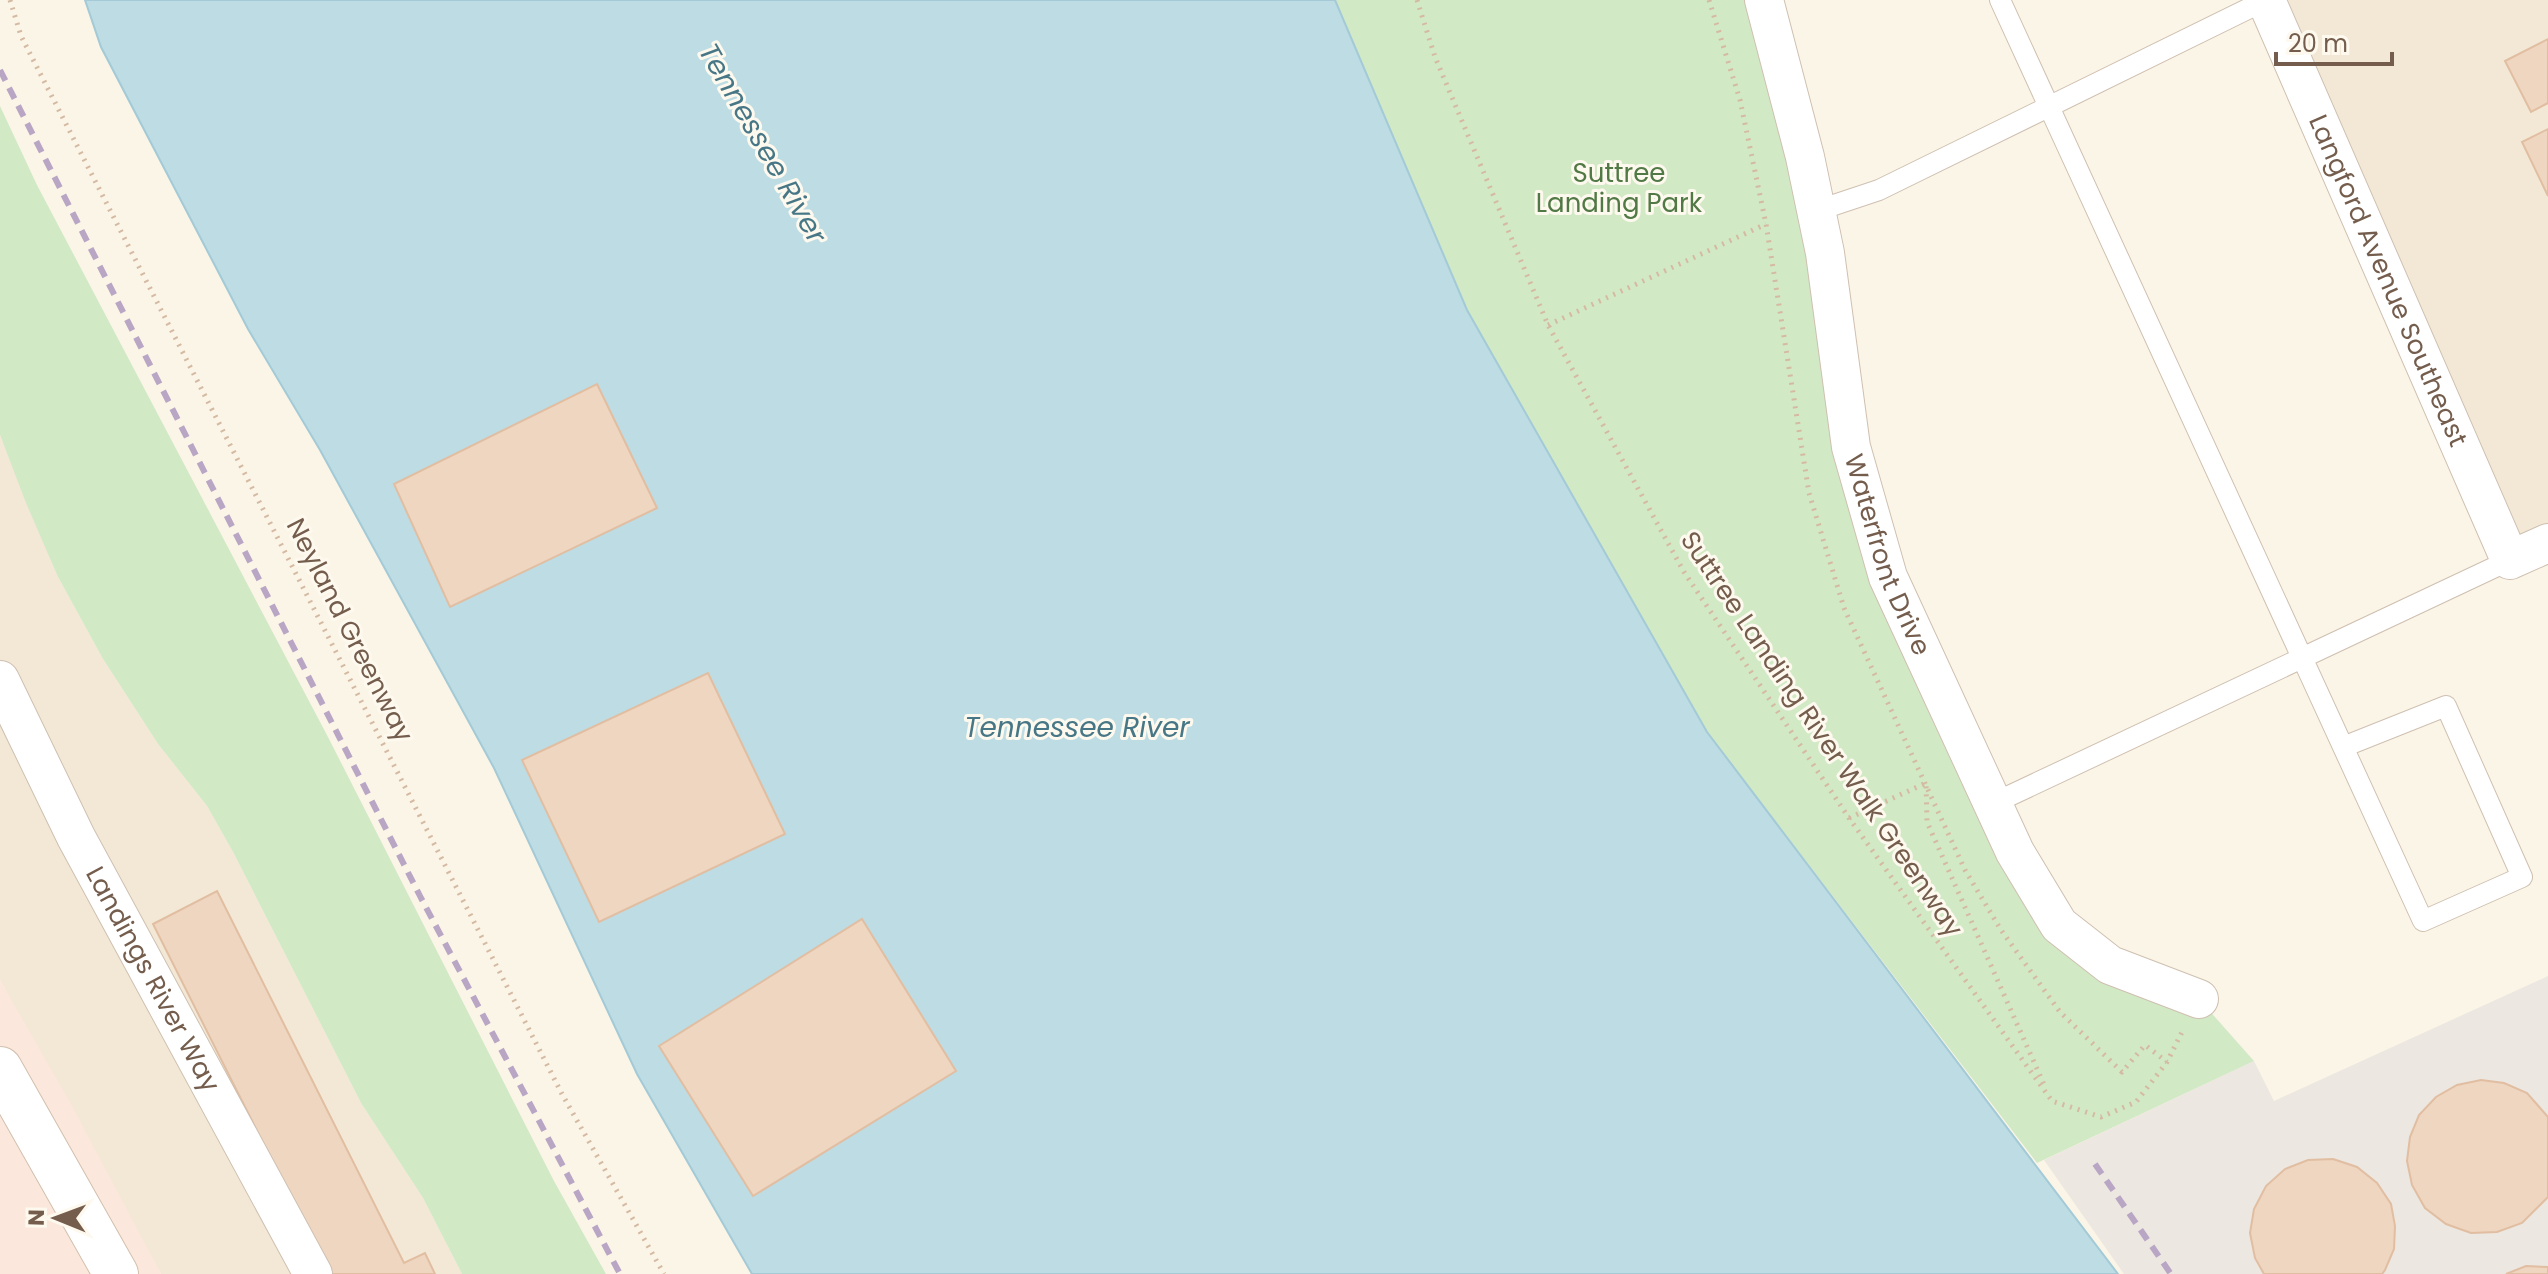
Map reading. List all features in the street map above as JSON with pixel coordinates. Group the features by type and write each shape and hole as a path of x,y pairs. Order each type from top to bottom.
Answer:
{"main road":[{"path":"0,1069 116,1274"}],"street":[{"name":"Waterfront Drive","path":"1764,0 1816,211 1851,447 1867,513 1888,577 2015,852 2059,925 2110,965 2199,999"},
{"name":"Langford Avenue Southeast","path":"2266,0 2510,560"},
{"path":"2510,560 2548,543"},
{"name":"Landings River Way","path":"0,680 76,837 313,1274"}],"lane":[{"path":"2000,0 2301,659 2423,921 2522,877 2446,706 2343,747"},
{"path":"1816,211 1879,190 2266,0"},
{"path":"1992,804 2510,560"}],"path":[{"name":"Neyland Greenway","path":"10,0 21,36 170,321 562,1094 664,1274"},
{"name":"Suttree Landing River Walk Greenway","path":"1417,0 1435,57 1548,325 1684,572 1849,818 2052,1101 2076,1112 2101,1117 2136,1102 2167,1062 2199,999"},
{"path":"1548,325 1766,224"},
{"path":"1849,818 1926,783 1927,822 2052,1101"}],"shaded area":[{"path":"2277,0 2548,0 2548,526 2518,541"},
{"path":"0,435 58,577 103,659 158,744 207,806 361,1103 423,1198 462,1274 161,1274 0,980"},
{"path":"2548,976 2548,1274 2124,1274 2044,1160 2254,1061 2274,1101"},
{"path":"0,980 71,1104 161,1274 0,1274"}],"green space":[{"name":"Suttree Landing Park","path":"1335,0 1764,0 1851,447 2059,925 2199,999 2254,1061 2037,1163 1707,732 1467,310"},
{"path":"0,106 37,185 328,737 554,1181 606,1274 462,1274 423,1198 361,1103 207,806 158,744 103,659 58,577 0,435"}],"water":[{"name":"Tennessee River","path":"85,0 1335,0 1467,310 1707,732 2118,1274 752,1274 637,1074 494,768 320,450 248,329 101,47"}],"building":[{"path":"2548,39 2548,103 2531,112 2505,61"},
{"path":"2548,129 2548,196 2522,142"},
{"path":"597,384 657,508 450,607 394,484"},
{"path":"708,673 785,834 599,922 522,760"},
{"path":"217,891 404,1263 425,1253 435,1274 329,1274 153,924"},
{"path":"862,919 956,1071 753,1196 659,1046"},
{"path":"2481,1080 2504,1083 2527,1093 2548,1117 2548,1197 2522,1223 2497,1232 2471,1233 2446,1224 2425,1208 2412,1185 2407,1161 2410,1137 2419,1115 2436,1097 2457,1085"},
{"path":"2333,1159 2357,1167 2377,1183 2391,1204 2395,1226 2394,1249 2385,1270 2382,1274 2264,1274 2255,1258 2250,1233 2254,1209 2266,1186 2285,1169 2308,1160"},
{"path":"2526,1266 2548,1267 2548,1274 2506,1274"}],"railway":[{"path":"0,70 420,896 620,1274"},
{"path":"2095,1164 2171,1274"}]}
